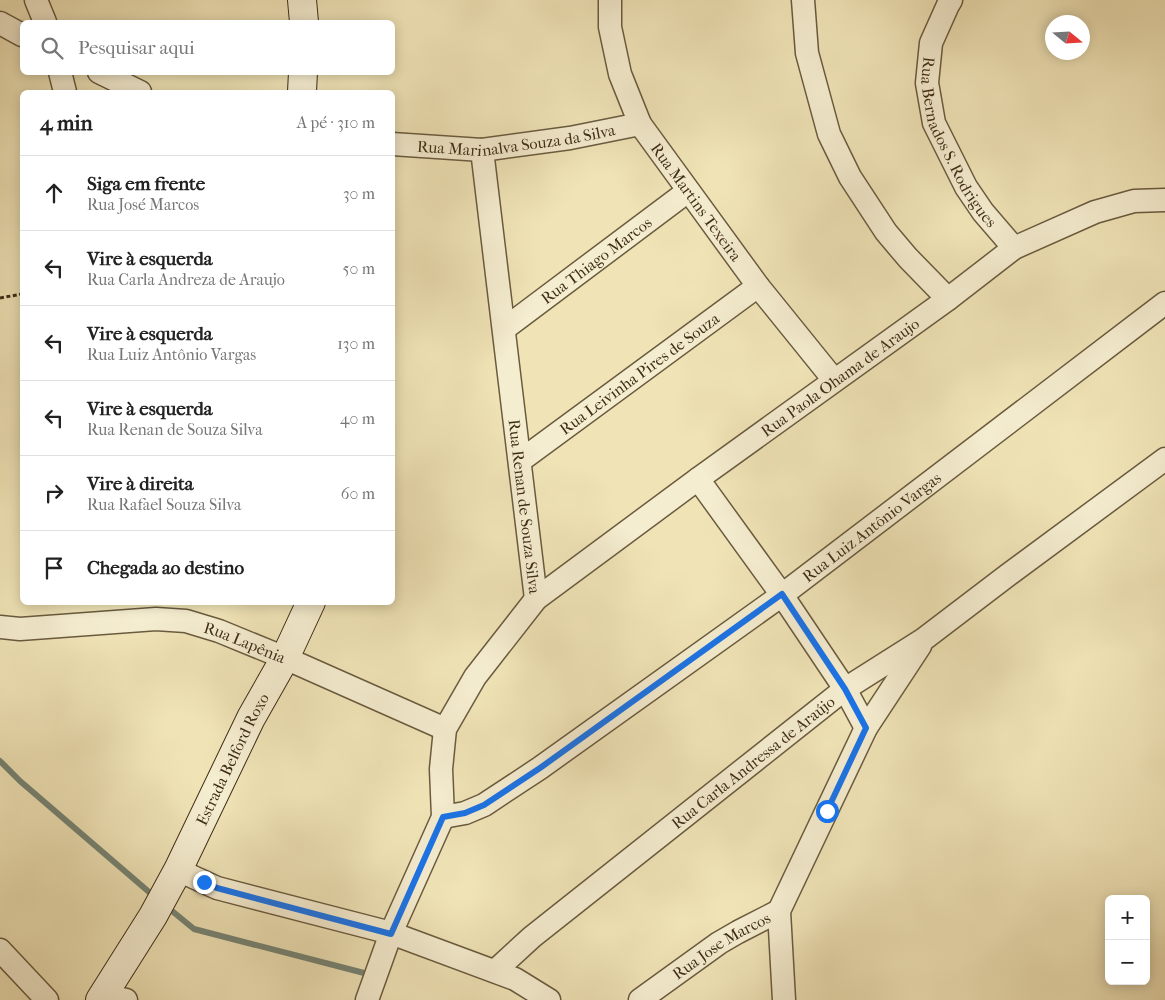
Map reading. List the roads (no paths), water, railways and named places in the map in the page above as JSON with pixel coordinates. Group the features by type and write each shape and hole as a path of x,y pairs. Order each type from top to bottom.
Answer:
{"main road":[{"path":"302,0 304,20"},
{"path":"302,90 303,75"},
{"name":"Estrada Belford Roxo","path":"110,998 175,875 251,718 285,658 310,605"}],"street":[{"path":"36,0 44,20"},
{"name":"Rua Martins Texeira","path":"610,0 610,27 620,74 640,124 758,286 834,380"},
{"path":"803,0 807,53 829,134 850,177 886,232 908,258 948,299"},
{"name":"Rua Bernados S. Rodrigues","path":"951,0 931,43 927,83 934,123 966,187 983,212 1014,248"},
{"path":"0,23 20,33"},
{"path":"61,75 64,90"},
{"path":"105,75 136,90"},
{"name":"Rua Marinalva Souza da Silva","path":"395,144 482,150 570,138 640,124"},
{"name":"Rua Renan de Souza Silva","path":"367,1000 391,934 443,817 441,769 445,729 474,677 536,599 482,150"},
{"name":"Rua Thiago Marcos","path":"504,329 688,191"},
{"name":"Rua Paola Ohama de Araujo","path":"536,599 698,479 948,299 1014,248 1095,212 1134,201 1165,200"},
{"name":"Rua Leivinha Pires de Souza","path":"520,461 758,286"},
{"name":"Rua Luiz Antônio Vargas","path":"443,817 465,813 484,805 540,768 782,594 1165,303"},
{"name":"Rua Carla Andressa de Araújo","path":"495,971 532,937 845,689 924,639 1165,459"},
{"path":"698,479 782,594 845,689 866,728"},
{"name":"Rua Lapênia","path":"0,628 156,619 186,621 218,631 285,658 445,729"},
{"path":"784,1000 780,911 866,728 924,639"},
{"path":"175,875 391,934 515,979 548,1000"},
{"name":"Rua Jose Marcos","path":"640,1000 719,943 780,911"},
{"path":"0,950 47,1000"}],"waterway":[{"path":"0,761 20,781 156,898"},
{"path":"166,906 194,929 368,974"}]}
